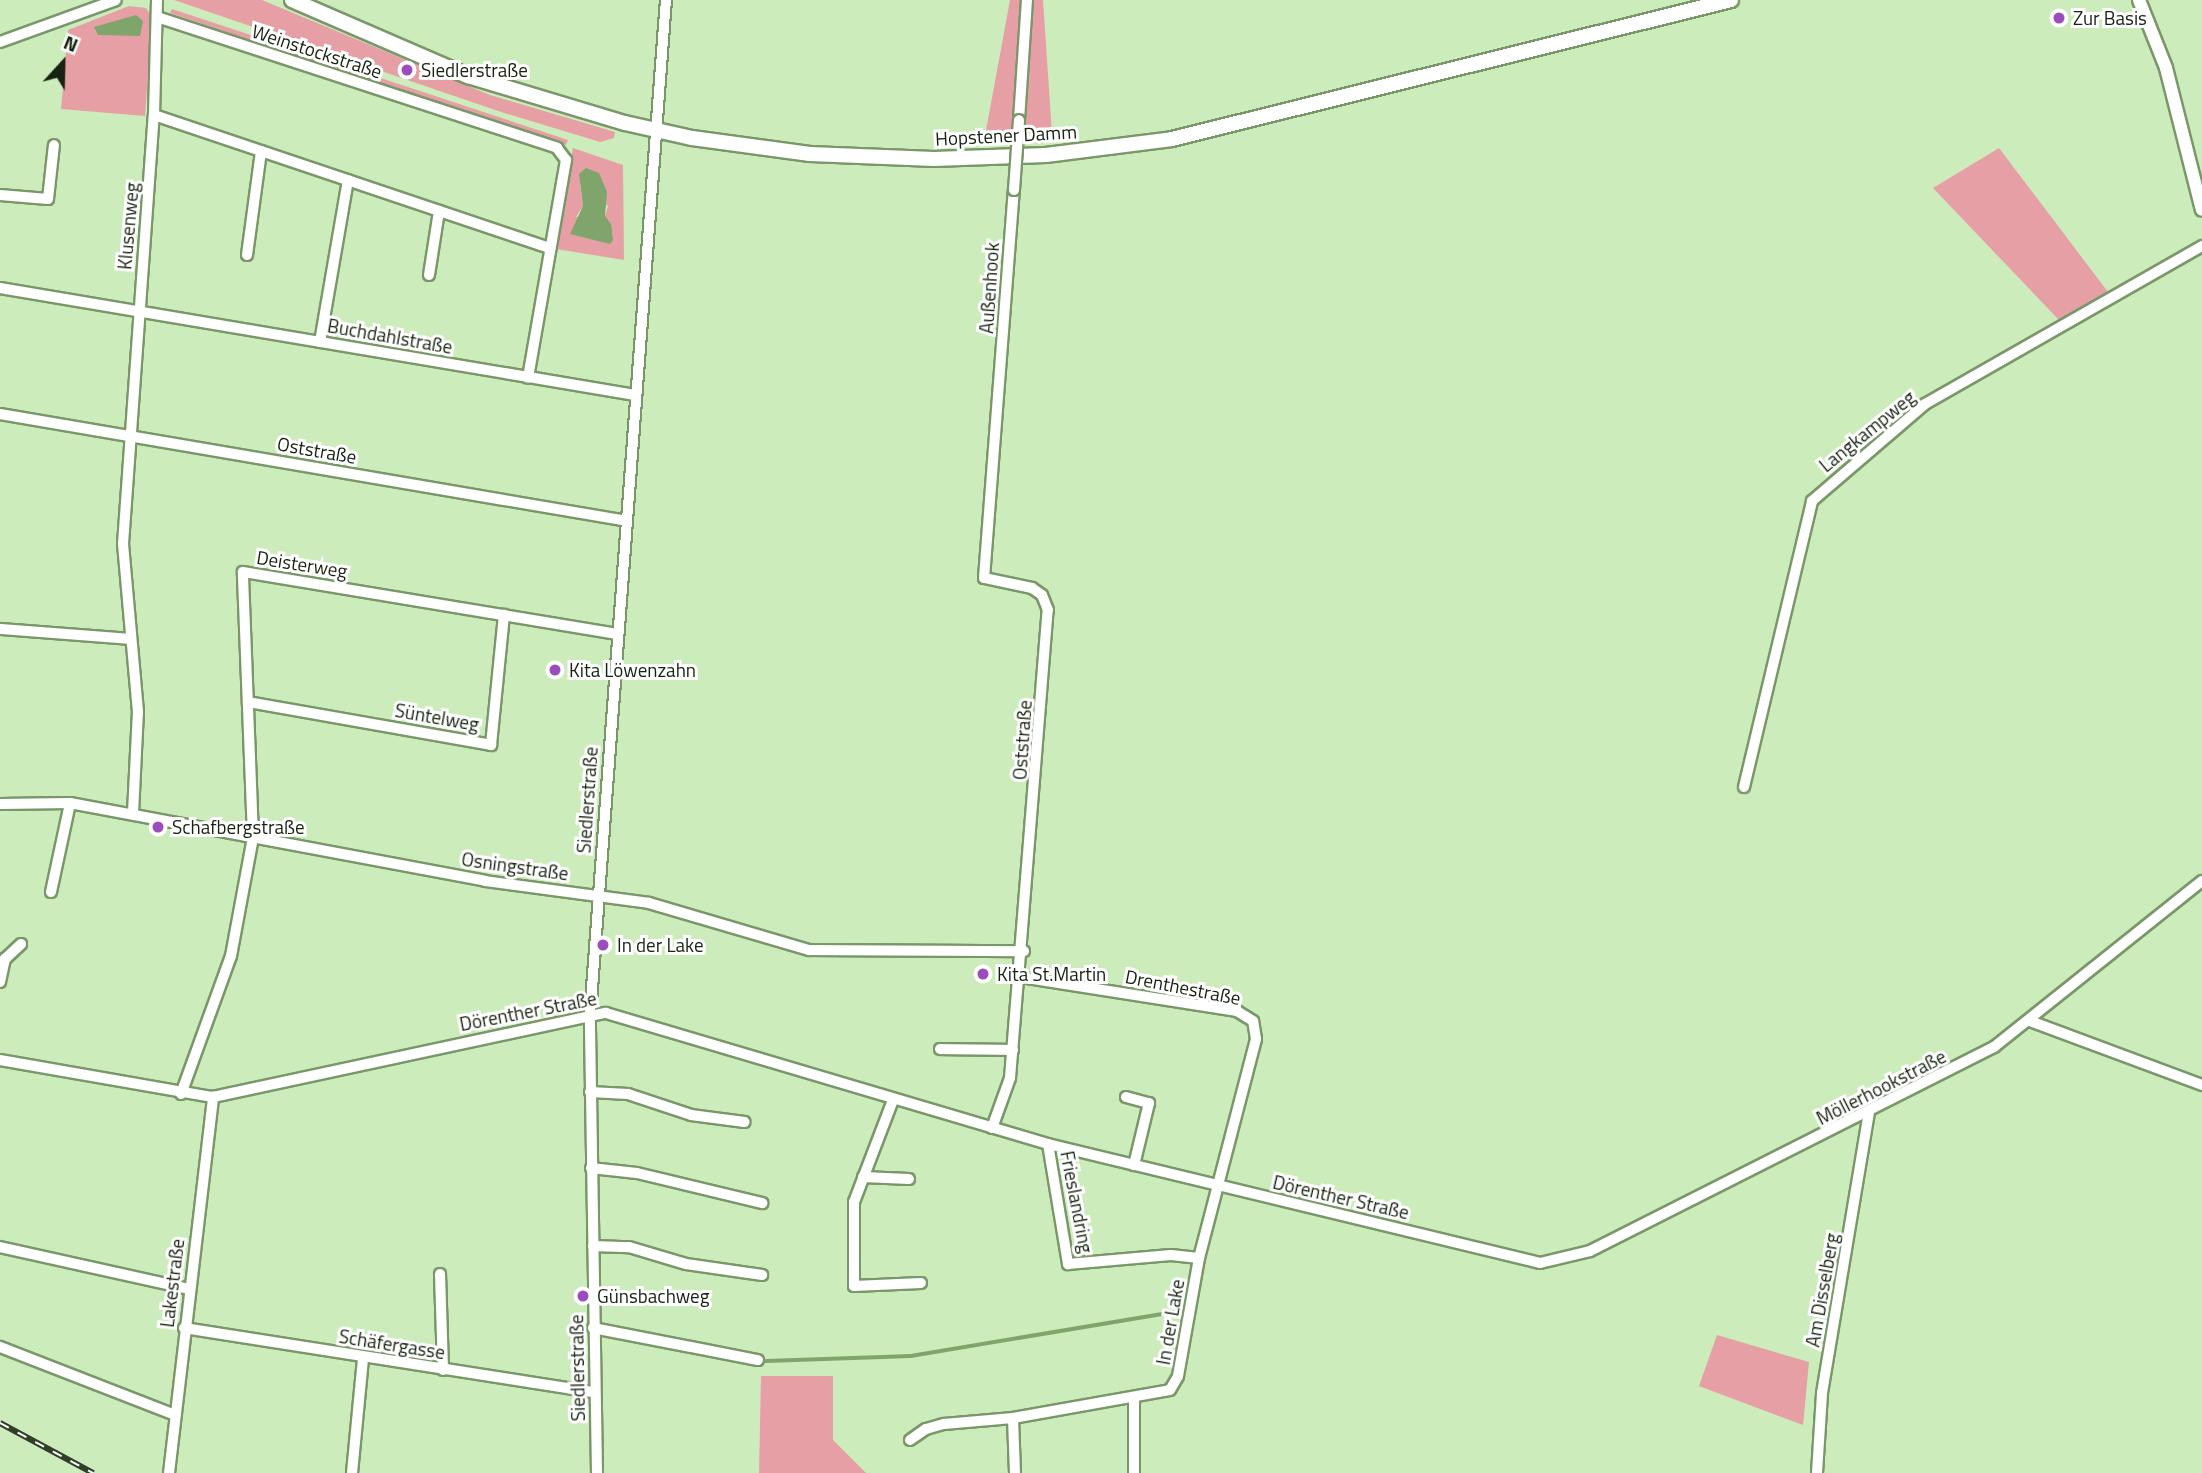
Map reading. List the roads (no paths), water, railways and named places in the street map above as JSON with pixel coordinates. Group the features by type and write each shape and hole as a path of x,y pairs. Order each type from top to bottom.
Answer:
{"main road":[{"name":"Hopstener Damm","path":"292,0 468,76 657,131 868,158 1046,155 1172,139 1731,0"}],"street":[{"path":"0,42 116,0"},
{"name":"Klusenweg","path":"129,436 155,115 160,18 157,0"},
{"name":"Siedlerstraße","path":"597,1473 590,1015 666,0"},
{"name":"Außenhook","path":"984,578 1027,0"},
{"path":"2139,0 2166,68 2202,210"},
{"name":"Weinstockstraße","path":"160,18 557,148 566,160 528,378"},
{"path":"155,115 550,248"},
{"path":"0,195 48,199 54,145"},
{"path":"247,255 261,151"},
{"path":"320,342 348,180"},
{"path":"429,275 439,211"},
{"name":"Langkampweg","path":"1744,787 1812,501 1925,404 2202,246"},
{"name":"Buchdahlstraße","path":"0,288 635,395"},
{"name":"Oststraße","path":"0,414 627,521"},
{"path":"129,436 123,544 138,712 133,813"},
{"name":"Deisterweg","path":"253,837 243,572 617,634"},
{"name":"Oststraße","path":"984,578 1032,588 1042,595 1048,610 1024,951"},
{"name":"Süntelweg","path":"248,702 491,744 504,615"},
{"path":"0,629 130,639"},
{"path":"51,892 70,803"},
{"name":"Osningstraße","path":"0,804 70,803 485,881 649,903 809,950 1024,951"},
{"path":"181,1094 231,956 253,837"},
{"name":"Möllerhookstraße","path":"1540,1263 1590,1251 1869,1113 1994,1047 2202,881"},
{"path":"0,982 5,959 21,943"},
{"path":"992,1128 1010,1078 1024,951"},
{"name":"Drenthestraße","path":"1021,977 1237,1011 1253,1021 1256,1039 1219,1185"},
{"name":"Dörenther Straße","path":"0,1060 181,1094 213,1097 590,1015 623,1016 893,1100 1048,1144 1540,1263"},
{"path":"2029,1021 2202,1085"},
{"path":"940,1049 1013,1050"},
{"path":"590,1092 628,1094 691,1115 726,1116 745,1122"},
{"name":"Lakestraße","path":"169,1473 213,1097"},
{"path":"1126,1097 1149,1103 1134,1165"},
{"path":"893,1100 854,1202 854,1286 921,1283"},
{"name":"Am Disselberg","path":"1817,1473 1822,1393 1869,1113"},
{"name":"Frieslandring","path":"1048,1144 1068,1264 1171,1255 1199,1258"},
{"path":"591,1168 637,1173 762,1203"},
{"path":"863,1177 909,1179"},
{"name":"In der Lake","path":"910,1440 926,1429 944,1424 1013,1418 1133,1399 1170,1390 1178,1376 1199,1258 1219,1185"},
{"path":"593,1246 629,1247 685,1264 762,1275"},
{"path":"0,1247 189,1289"},
{"path":"440,1274 443,1370"},
{"name":"Schäfergasse","path":"184,1328 594,1392"},
{"path":"593,1328 758,1360"},
{"path":"0,1346 175,1415"},
{"path":"352,1473 363,1358"},
{"path":"1133,1399 1134,1473"},
{"path":"1013,1418 1015,1473"}],"waterway":[{"path":"766,1361 911,1356 1181,1311"}],"railway":[{"path":"0,1423 93,1473"}],"place":[{"name":"Zur Basis","path":"2059,18"},
{"name":"Siedlerstraße","path":"407,70"},
{"name":"Kita Löwenzahn","path":"555,670"},
{"name":"Schafbergstraße","path":"158,827"},
{"name":"In der Lake","path":"603,945"},
{"name":"Kita St.Martin","path":"983,974"},
{"name":"Günsbachweg","path":"583,1296"}]}
